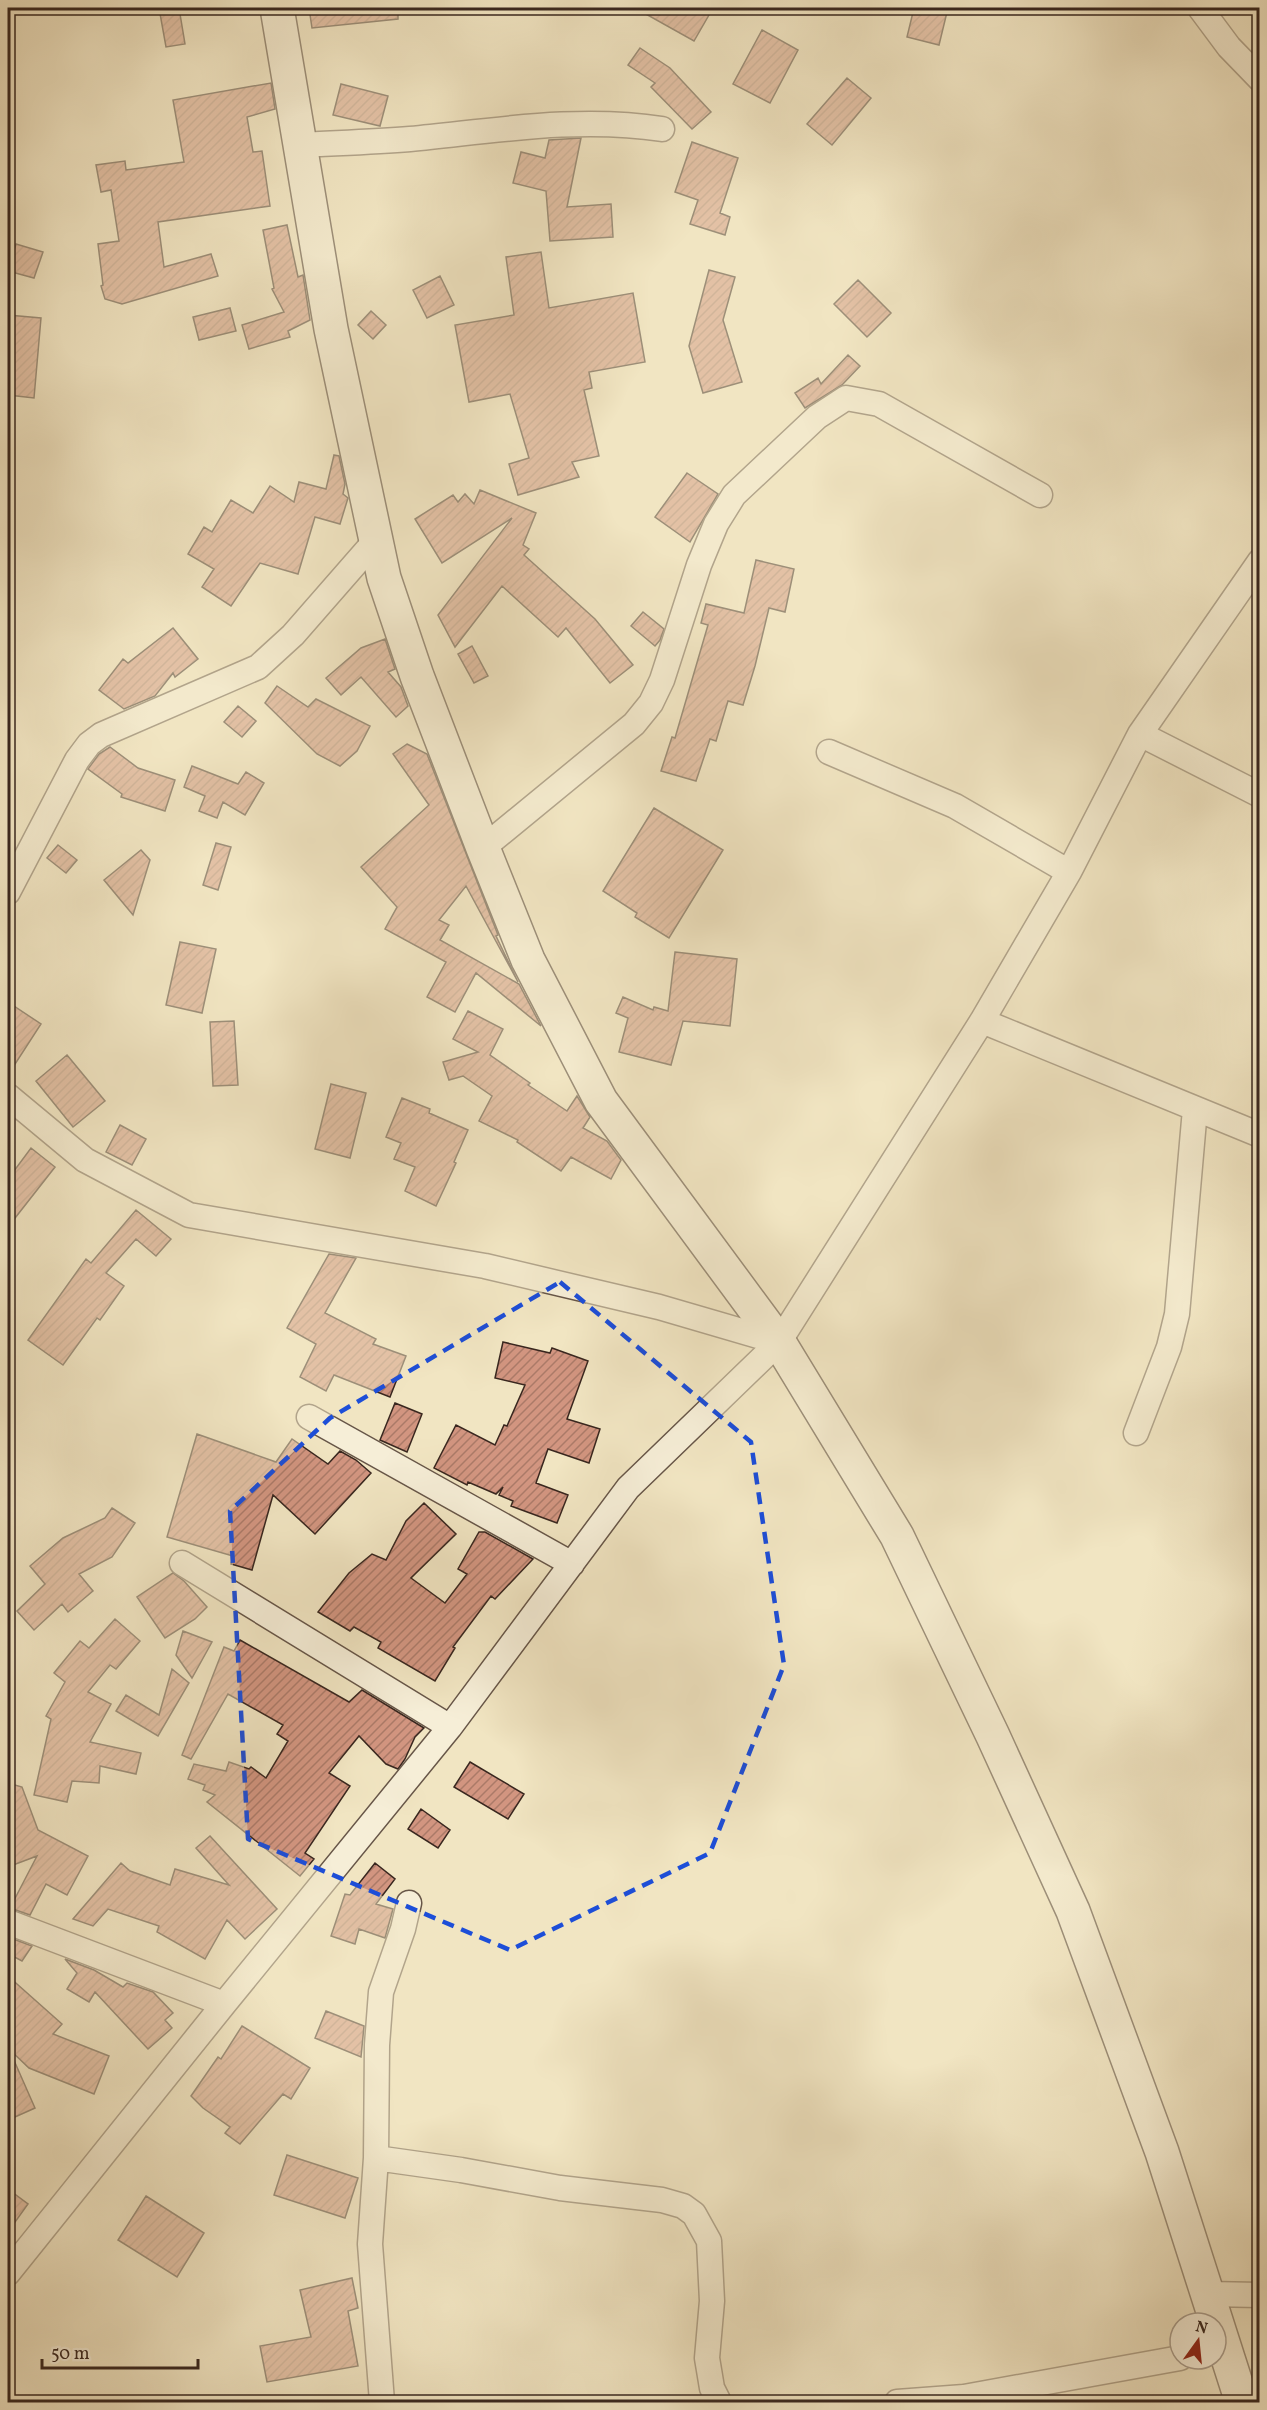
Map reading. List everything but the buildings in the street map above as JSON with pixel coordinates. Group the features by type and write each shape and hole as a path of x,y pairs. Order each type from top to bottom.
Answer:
{"street":[{"path":"277,8 331,329 384,578 417,676 528,960 601,1101 778,1342 897,1536 993,1736 1073,1911 1162,2152 1212,2311"},
{"path":"1200,8 1229,47 1260,79"},
{"path":"300,145 410,139 544,125 624,123 662,129"},
{"path":"483,848 634,724 651,703 662,680 699,565 716,524 734,495 817,417 846,398 879,404 1040,495"},
{"path":"8,892 77,760 88,744 101,735 258,667 293,635 376,540"},
{"path":"8,2273 450,1727 628,1488 778,1342 982,1021 1069,872 1140,734 1260,561"},
{"path":"1140,734 1260,795"},
{"path":"829,752 955,807 1069,872"},
{"path":"982,1021 1260,1135"},
{"path":"8,1096 85,1160 189,1215 485,1266 659,1307 778,1342"},
{"path":"1136,1433 1168,1347 1177,1314 1195,1108"},
{"path":"309,1417 572,1564"},
{"path":"182,1563 450,1727"},
{"path":"382,2403 370,2244 376,2158 377,2045 381,1992 403,1929 409,1903"},
{"path":"8,1922 224,2004"},
{"path":"376,2158 461,2170 560,2188 663,2200 683,2206 694,2214 709,2241 712,2301 707,2358 712,2388 719,2403"},
{"path":"1208,2294 1260,2295"},
{"path":"897,2403 964,2397 1168,2360"},
{"path":"1228,2368 1242,2403"}],"highlighted area":[{"path":"560,1282 751,1442 784,1665 710,1853 510,1950 248,1839 230,1511 330,1418"}]}
